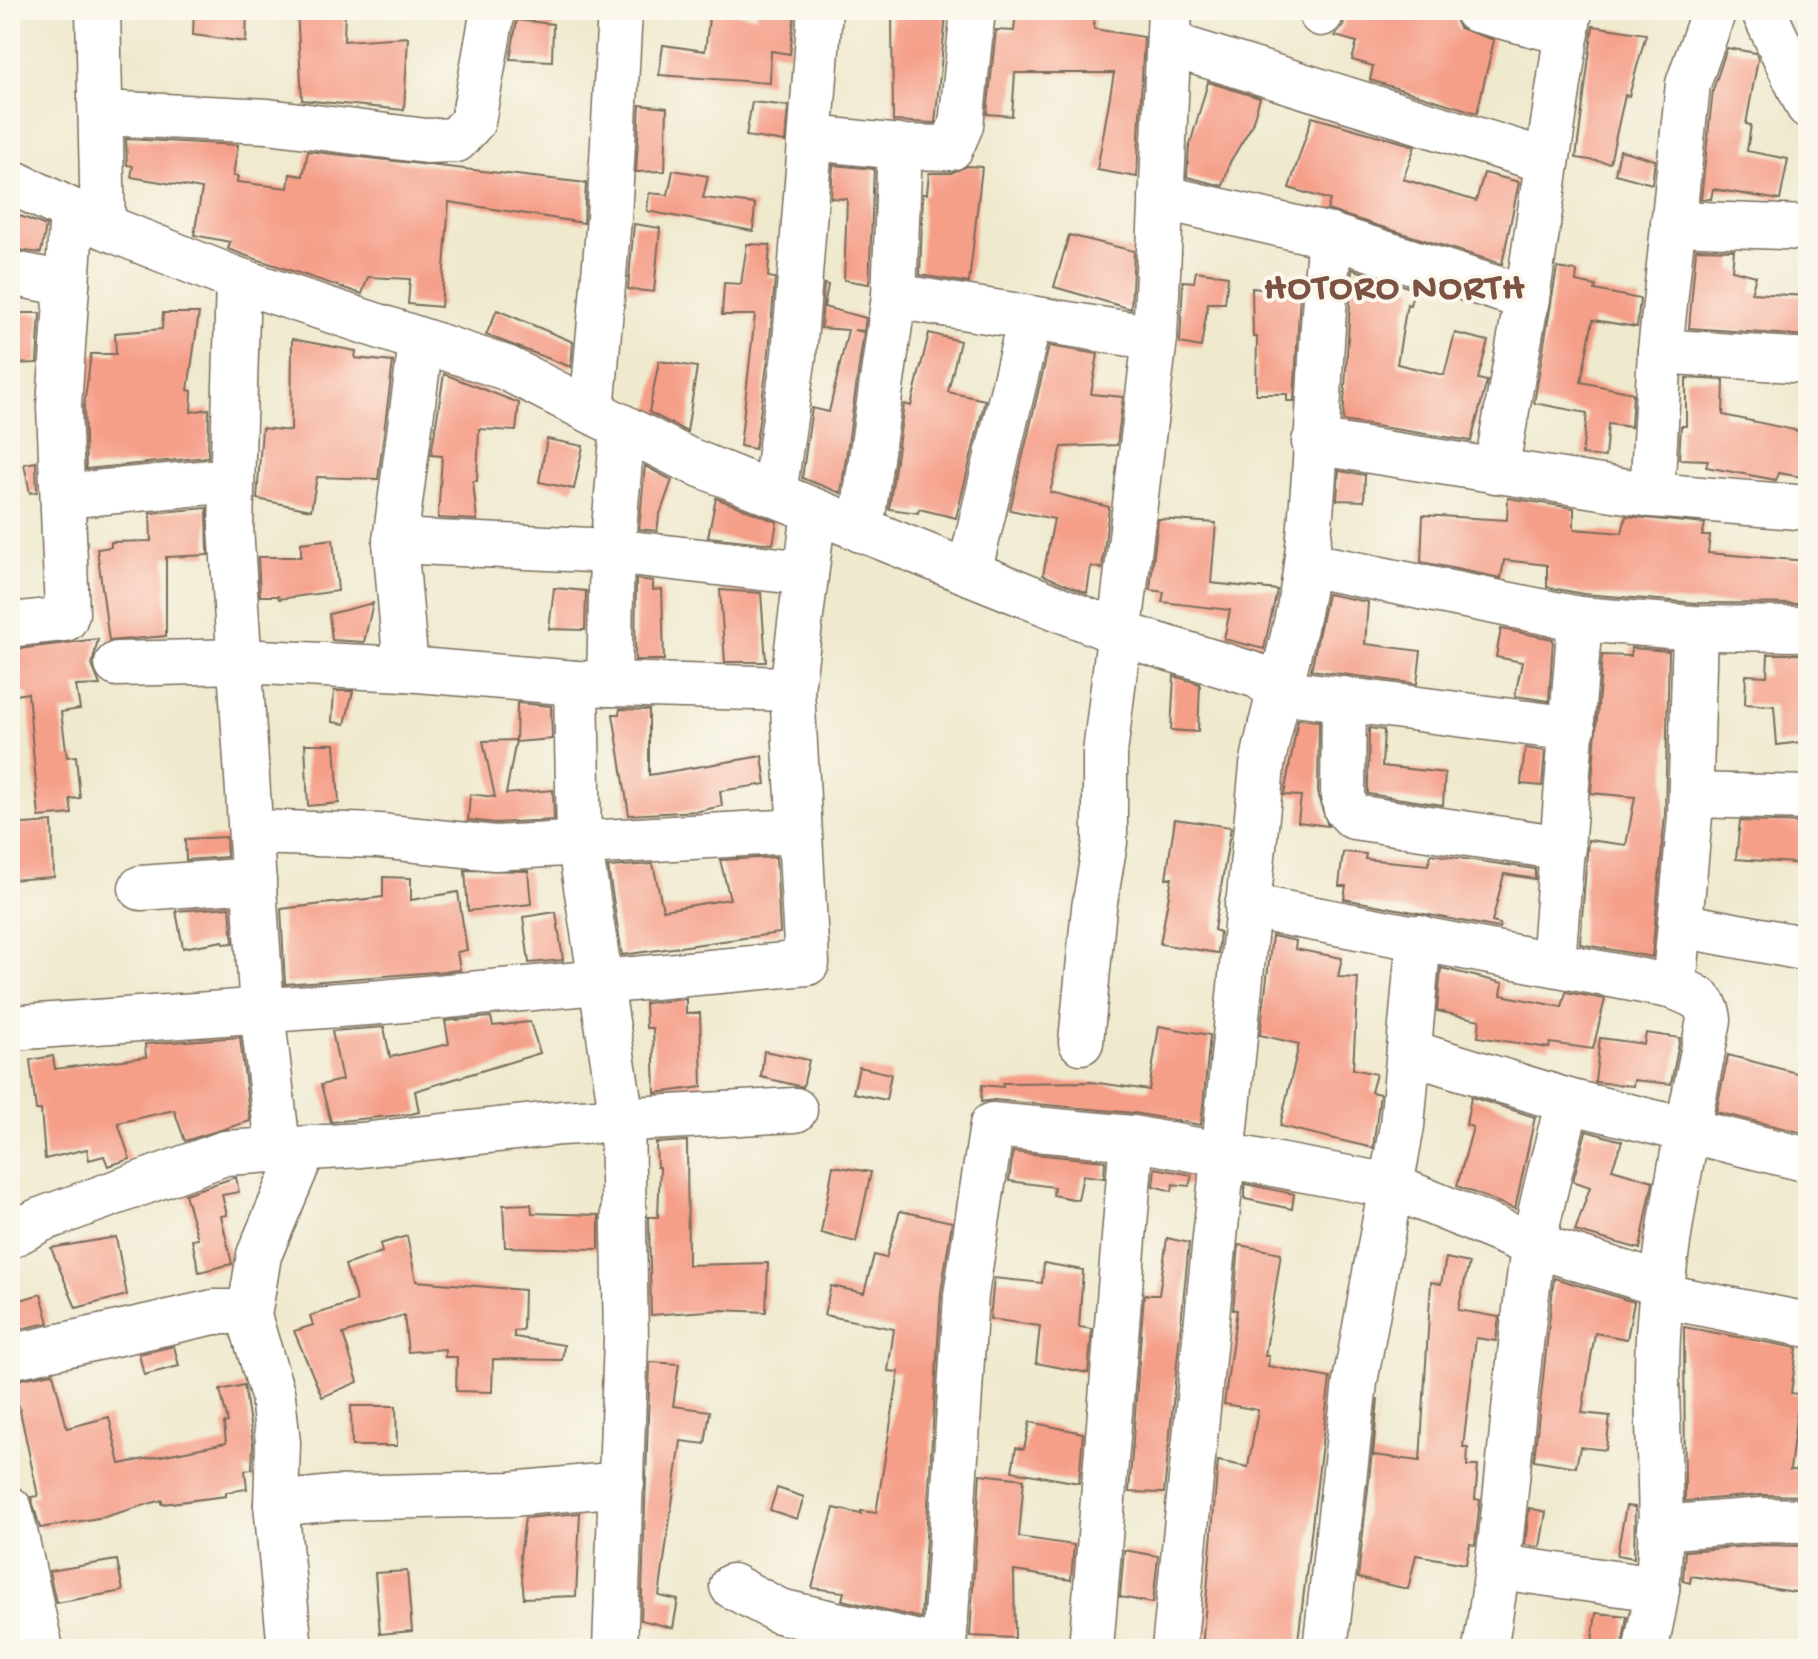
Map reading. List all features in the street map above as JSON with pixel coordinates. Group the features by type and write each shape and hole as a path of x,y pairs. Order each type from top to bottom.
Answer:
{"street":[{"path":"10,625 65,619 59,406 67,284 88,219 101,113 98,10"},
{"path":"101,113 268,121 426,141 456,140 473,121 493,10"},
{"path":"615,1649 626,1338 622,1119 579,841 593,684 612,551 607,419 609,218 620,10"},
{"path":"774,494 794,355 820,10"},
{"path":"812,138 900,147 951,148 958,137 973,10"},
{"path":"1476,10 1568,22 1527,298 1496,471"},
{"path":"1652,495 1660,351 1688,84 1714,10"},
{"path":"1763,10 1807,102"},
{"path":"1081,1042 1105,842 1105,753 1122,634 1155,338 1170,27 1546,161"},
{"path":"861,530 894,296 900,147"},
{"path":"10,181 88,219 238,280 506,368 686,459 1122,634 1258,676 1279,691 1573,729"},
{"path":"1161,197 1330,236 1527,298"},
{"path":"1673,223 1808,228"},
{"path":"1174,1649 1262,766 1289,660 1306,564 1320,332 1330,236"},
{"path":"10,273 67,284"},
{"path":"238,280 231,527 262,1011 291,1148 259,1255 249,1316 273,1396 278,1443 276,1504 290,1649"},
{"path":"894,296 1155,338"},
{"path":"969,573 1030,318"},
{"path":"406,669 395,541 421,342"},
{"path":"1660,351 1808,361"},
{"path":"1314,442 1652,495 1808,508"},
{"path":"63,496 232,480"},
{"path":"10,1028 262,1011 807,963 792,689 814,511"},
{"path":"395,541 612,551 806,573"},
{"path":"1306,564 1580,619 1695,628 1808,629"},
{"path":"1553,963 1580,619"},
{"path":"1674,987 1691,795 1695,628"},
{"path":"117,664 240,661 406,669 593,684 792,689"},
{"path":"1344,699 1343,796 1346,809 1354,817 1563,848"},
{"path":"1691,795 1808,798"},
{"path":"251,832 379,836 495,848 798,831"},
{"path":"141,888 254,880"},
{"path":"1247,906 1674,987 1702,999 1708,1007 1709,1020 1687,1132 1663,1291 1655,1404 1659,1528 1657,1589 1646,1649"},
{"path":"1680,925 1808,949"},
{"path":"1325,1649 1355,1382 1391,1186 1409,1052 1419,937"},
{"path":"1409,1052 1568,1101 1808,1160"},
{"path":"1485,1649 1499,1567 1520,1347 1534,1245 1568,1101"},
{"path":"10,1236 40,1220 225,1153 622,1119 795,1110"},
{"path":"732,1586 779,1611 944,1649 966,1295 992,1125 1132,1138 1391,1186 1534,1245 1663,1291 1808,1325"},
{"path":"1091,1649 1132,1138"},
{"path":"10,1357 214,1312 238,1312 249,1316"},
{"path":"276,1504 334,1498 511,1494 622,1484"},
{"path":"10,1509 41,1649"},
{"path":"1659,1528 1762,1520 1808,1521"},
{"path":"1499,1567 1657,1589"}],"building":[{"path":"194,10 247,10 246,42 193,35"},
{"path":"297,10 345,10 344,41 408,37 404,110 302,100"},
{"path":"710,10 756,16 757,10 795,10 790,54 771,51 770,83 659,75 663,45 705,51"},
{"path":"1016,10 1094,10 1094,29 1144,37 1137,177 1097,170 1114,73 1015,73 1012,116 987,114 996,30 1014,31"},
{"path":"1346,10 1446,10 1452,12 1459,28 1494,40 1477,113 1370,80 1373,66 1352,60 1357,42 1335,36 1343,26"},
{"path":"892,12 946,16 935,123 893,121"},
{"path":"517,20 553,24 552,61 510,59"},
{"path":"1593,26 1646,34 1629,96 1625,95 1610,163 1576,158"},
{"path":"1727,48 1756,53 1758,59 1746,124 1751,125 1747,151 1788,159 1780,200 1713,189 1711,199 1701,199 1713,90"},
{"path":"1208,82 1260,98 1251,127 1230,162 1223,186 1187,177 1189,148"},
{"path":"752,102 788,106 785,142 746,136"},
{"path":"640,105 667,108 665,171 636,172"},
{"path":"1312,117 1415,146 1403,179 1476,201 1484,173 1519,182 1502,264 1327,210 1330,200 1289,188"},
{"path":"126,139 238,145 233,176 238,176 237,182 288,188 290,174 303,176 308,151 586,183 584,223 449,202 441,307 408,304 410,279 368,277 362,294 228,249 230,242 194,235 202,189 131,177 133,166 127,165"},
{"path":"1620,150 1655,160 1652,184 1615,174"},
{"path":"833,165 874,169 869,284 844,280 847,199 831,198"},
{"path":"967,166 982,167 969,283 920,275 923,194 927,194 929,173 951,173"},
{"path":"673,170 708,176 703,198 755,204 753,231 647,211 649,193 668,195"},
{"path":"10,212 46,226 41,253 10,249"},
{"path":"634,224 660,228 654,292 628,289"},
{"path":"1069,235 1134,251 1131,309 1054,287"},
{"path":"747,244 770,245 768,277 775,278 769,352 755,449 740,446 755,315 722,315 724,283 741,284"},
{"path":"1696,249 1734,250 1732,270 1756,276 1751,293 1808,296 1808,336 1689,328"},
{"path":"1557,268 1577,271 1576,282 1596,286 1595,290 1640,299 1637,327 1593,320 1581,382 1633,393 1631,427 1608,424 1605,457 1582,455 1587,413 1534,403"},
{"path":"1352,269 1414,289 1410,305 1407,304 1397,364 1444,375 1455,333 1488,341 1478,379 1487,381 1471,441 1343,421"},
{"path":"1196,271 1228,276 1225,303 1208,303 1201,347 1180,343 1183,281 1194,282"},
{"path":"824,284 828,285 824,307 866,318 864,331 854,330 864,332 841,493 802,478 812,408 829,412 848,330 821,328"},
{"path":"1252,288 1300,293 1294,401 1287,401 1287,394 1256,394 1257,337 1253,337"},
{"path":"497,310 573,342 571,367 486,335"},
{"path":"10,313 40,313 37,363 10,364"},
{"path":"163,313 199,313 188,390 192,391 191,412 209,409 208,457 86,469 84,406 91,354 116,354 115,333 162,329"},
{"path":"929,333 960,341 948,392 985,400 956,518 919,509 918,513 889,509 904,404 911,406"},
{"path":"292,339 356,351 355,358 393,362 378,479 317,477 311,510 257,499 262,428 291,431"},
{"path":"1049,346 1098,354 1091,394 1123,397 1117,445 1062,447 1050,492 1109,507 1102,569 1091,566 1087,593 1043,575 1054,519 1010,510"},
{"path":"659,361 697,367 687,432 649,412"},
{"path":"444,374 519,403 516,431 479,429 477,481 473,481 477,520 438,518 442,456 431,455"},
{"path":"1686,378 1724,380 1723,415 1808,433 1808,478 1778,473 1776,480 1706,467 1708,460 1679,459 1681,426 1686,426"},
{"path":"547,439 583,446 574,489 539,482"},
{"path":"36,462 37,492 30,493 24,464"},
{"path":"645,466 672,480 657,531 639,529"},
{"path":"1339,471 1365,475 1364,501 1337,500"},
{"path":"716,498 777,522 773,544 708,537"},
{"path":"1508,498 1574,508 1574,529 1622,533 1626,516 1705,524 1702,536 1710,536 1708,553 1808,561 1808,604 1696,603 1583,594 1547,587 1547,565 1504,560 1501,578 1421,562 1423,515 1507,520"},
{"path":"207,508 208,555 166,557 166,636 109,641 97,549 111,547 111,542 151,541 150,513"},
{"path":"1158,519 1216,523 1211,583 1277,590 1264,649 1224,639 1230,610 1162,602 1164,592 1150,590"},
{"path":"333,539 338,591 279,599 278,596 260,596 258,557 301,557 301,543"},
{"path":"636,579 653,581 653,590 662,589 664,660 635,660"},
{"path":"554,588 586,591 585,630 549,629"},
{"path":"720,590 761,593 766,662 725,662"},
{"path":"1327,594 1368,602 1365,644 1421,651 1417,684 1311,670"},
{"path":"373,603 364,642 332,640 329,614"},
{"path":"1501,629 1553,639 1549,701 1515,696 1522,662 1496,657"},
{"path":"98,639 92,665 100,685 76,686 80,709 61,712 67,757 76,756 80,798 70,799 72,814 39,817 28,693 10,696 10,650"},
{"path":"1631,648 1669,651 1665,814 1652,957 1580,944 1588,840 1626,845 1635,797 1591,793 1602,655 1631,656"},
{"path":"1768,654 1808,654 1808,741 1777,745 1774,706 1745,704 1746,675 1767,676"},
{"path":"1174,676 1200,684 1198,732 1171,730"},
{"path":"334,691 353,691 345,724 332,722"},
{"path":"517,703 551,706 552,739 516,742"},
{"path":"620,709 649,710 649,775 762,756 766,784 720,791 722,806 699,811 629,815 613,714 619,714"},
{"path":"1298,719 1319,721 1318,796 1328,826 1298,822 1301,796 1284,795"},
{"path":"1369,728 1384,730 1382,766 1445,773 1443,805 1368,794"},
{"path":"516,740 506,794 553,790 554,820 496,823 468,820 470,794 495,797 483,741"},
{"path":"305,744 335,744 339,803 308,806"},
{"path":"1525,748 1545,751 1542,786 1521,784"},
{"path":"1175,819 1231,827 1214,930 1220,932 1218,953 1160,944 1172,878 1166,878"},
{"path":"1740,821 1808,823 1808,864 1736,859"},
{"path":"52,822 54,877 10,880 10,825"},
{"path":"226,837 227,857 186,860 185,839"},
{"path":"1343,852 1366,854 1365,859 1428,865 1431,854 1535,869 1535,879 1504,874 1492,922 1500,924 1499,928 1344,899 1346,886 1339,886"},
{"path":"776,857 780,933 622,955 608,867 653,864 663,910 730,899 720,860"},
{"path":"465,870 528,871 531,904 468,911"},
{"path":"383,877 411,878 411,900 458,892 467,950 457,952 460,970 285,984 281,909 383,897"},
{"path":"230,907 233,943 223,944 223,941 183,948 176,911"},
{"path":"556,912 563,960 529,963 523,917"},
{"path":"1272,936 1296,941 1295,949 1342,958 1338,977 1358,978 1353,1069 1376,1074 1371,1092 1380,1094 1373,1148 1280,1126 1299,1044 1260,1035"},
{"path":"1441,968 1503,983 1501,995 1562,1007 1566,992 1605,999 1593,1049 1550,1043 1549,1048 1478,1037 1480,1020 1437,1011"},
{"path":"686,999 686,1013 700,1013 702,1087 655,1093 653,1028 646,1028 645,1003"},
{"path":"491,1017 493,1026 530,1022 540,1053 415,1091 419,1112 331,1122 321,1085 342,1080 332,1031 384,1027 390,1057 449,1044 445,1021"},
{"path":"1159,1026 1210,1035 1201,1125 1134,1113 994,1100 981,1102 982,1085 1003,1087 1003,1083 1091,1082 1149,1090"},
{"path":"1646,1033 1680,1038 1671,1084 1634,1080 1633,1086 1595,1082 1600,1038 1644,1044"},
{"path":"240,1037 250,1121 185,1141 174,1110 118,1123 130,1159 108,1166 104,1156 89,1160 87,1149 45,1159 41,1110 36,1110 30,1060 53,1056 55,1069 146,1057 145,1044"},
{"path":"764,1051 809,1060 803,1087 761,1077"},
{"path":"1728,1055 1808,1076 1808,1134 1716,1112"},
{"path":"859,1067 891,1074 886,1100 853,1093"},
{"path":"1471,1097 1535,1117 1515,1209 1457,1186 1473,1127 1466,1125"},
{"path":"1586,1131 1622,1141 1612,1169 1653,1181 1640,1249 1575,1231 1590,1187 1573,1181"},
{"path":"687,1141 688,1265 768,1263 766,1312 721,1310 651,1315 649,1217 658,1217 660,1167 657,1167 656,1143"},
{"path":"1013,1152 1105,1161 1104,1178 1083,1175 1078,1200 1053,1195 1054,1187 1009,1181"},
{"path":"833,1166 871,1172 856,1242 821,1233"},
{"path":"1155,1168 1192,1175 1189,1186 1173,1184 1172,1191 1153,1186"},
{"path":"236,1177 239,1192 222,1195 227,1215 221,1216 232,1264 199,1272 192,1240 198,1239 185,1194"},
{"path":"1245,1184 1294,1194 1292,1209 1245,1199"},
{"path":"531,1204 532,1213 599,1215 599,1249 505,1247 503,1205"},
{"path":"900,1211 952,1222 941,1293 921,1618 842,1600 844,1592 812,1588 834,1508 861,1514 861,1511 876,1513 899,1372 888,1371 894,1329 824,1315 831,1286 864,1293 874,1255 886,1258"},
{"path":"407,1236 416,1281 524,1290 523,1330 514,1331 514,1337 564,1345 562,1360 493,1359 492,1392 456,1391 457,1357 445,1357 445,1349 408,1352 404,1315 343,1334 358,1382 322,1397 294,1331 313,1325 310,1316 357,1301 345,1265 382,1252 380,1244"},
{"path":"116,1237 127,1295 76,1308 51,1248"},
{"path":"1167,1238 1189,1243 1164,1493 1129,1492 1144,1295 1159,1295"},
{"path":"1239,1245 1281,1253 1265,1356 1269,1356 1268,1366 1330,1378 1297,1649 1202,1649 1218,1461 1248,1467 1258,1410 1224,1404 1237,1310 1233,1310"},
{"path":"1446,1258 1469,1263 1458,1310 1499,1317 1496,1341 1476,1338 1463,1447 1468,1447 1467,1466 1478,1466 1475,1499 1480,1500 1475,1545 1470,1544 1466,1564 1416,1555 1408,1589 1358,1578 1378,1398 1373,1455 1420,1461 1431,1282 1441,1284"},
{"path":"1044,1263 1083,1270 1079,1327 1092,1329 1088,1373 1036,1363 1040,1326 990,1319 994,1278 1042,1283"},
{"path":"1554,1278 1634,1302 1627,1339 1595,1333 1582,1413 1610,1416 1606,1450 1580,1447 1576,1467 1534,1460"},
{"path":"41,1294 49,1323 10,1331 10,1303"},
{"path":"1684,1327 1797,1348 1791,1393 1799,1394 1790,1470 1808,1471 1808,1496 1760,1495 1685,1501"},
{"path":"174,1346 179,1366 144,1375 139,1354"},
{"path":"650,1362 679,1364 673,1406 710,1411 705,1444 681,1441 659,1596 678,1600 673,1628 641,1620"},
{"path":"53,1373 67,1428 109,1417 120,1464 226,1443 224,1423 228,1422 220,1390 244,1385 253,1444 252,1469 245,1470 247,1489 226,1492 226,1496 162,1504 162,1500 104,1517 40,1528 31,1497 38,1496 19,1406 10,1408 10,1381"},
{"path":"351,1406 396,1406 397,1446 352,1446"},
{"path":"1030,1422 1083,1433 1079,1483 1012,1471 1016,1448 1024,1449"},
{"path":"980,1474 1024,1479 1019,1537 1074,1545 1071,1580 1014,1571 1015,1638 970,1636"},
{"path":"777,1488 804,1497 797,1519 770,1510"},
{"path":"1626,1506 1635,1507 1634,1558 1617,1555"},
{"path":"1529,1508 1546,1512 1540,1547 1525,1545"},
{"path":"580,1513 576,1596 524,1598 520,1556 525,1518"},
{"path":"1763,1545 1808,1546 1808,1594 1691,1576 1690,1583 1683,1581 1685,1551"},
{"path":"1124,1550 1158,1556 1153,1603 1120,1597"},
{"path":"117,1560 123,1591 56,1603 49,1571"},
{"path":"407,1571 412,1631 380,1634 375,1573"},
{"path":"1596,1613 1627,1616 1622,1649 1591,1649"}],"district":[{"name":"HOTORO NORTH","path":"1395,284"}]}
